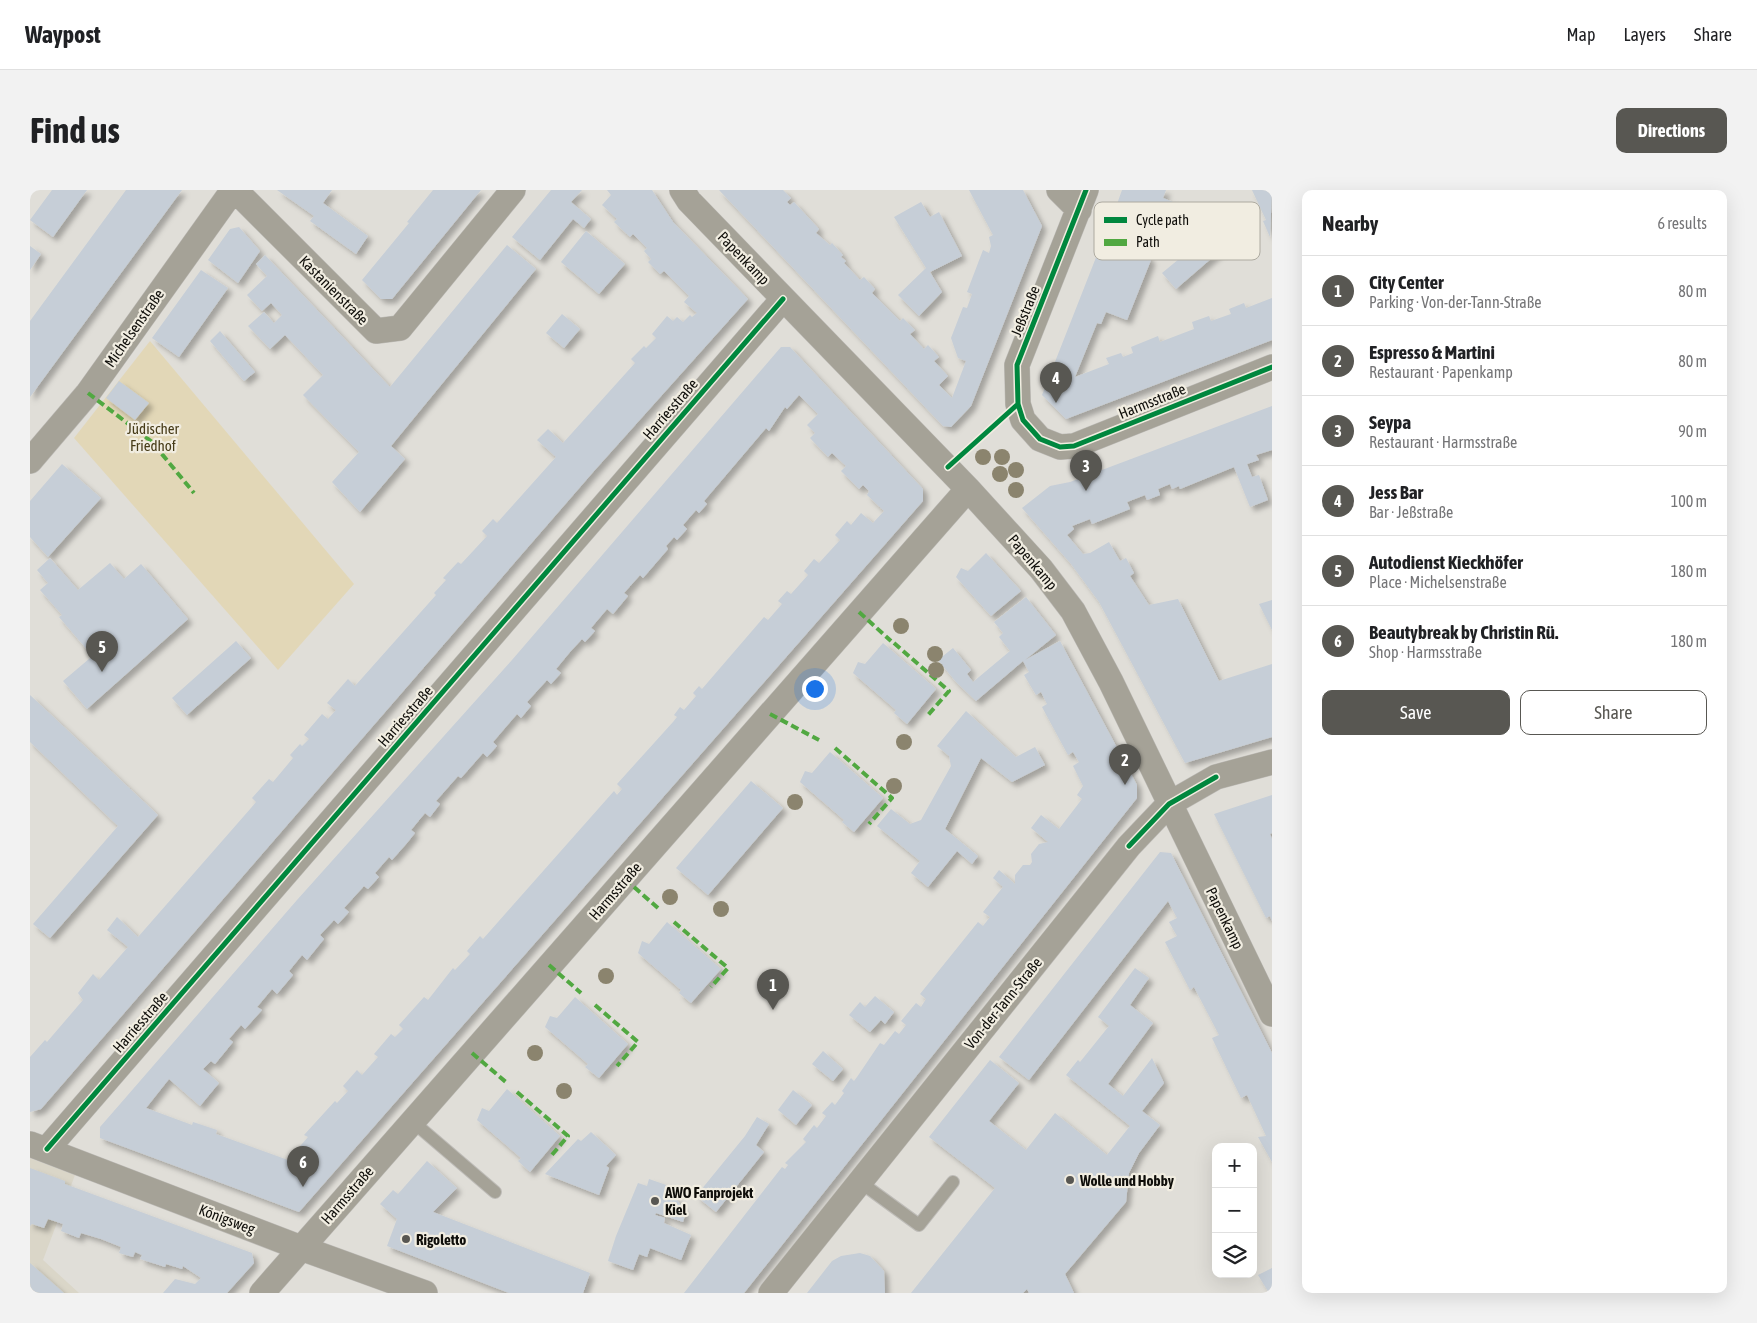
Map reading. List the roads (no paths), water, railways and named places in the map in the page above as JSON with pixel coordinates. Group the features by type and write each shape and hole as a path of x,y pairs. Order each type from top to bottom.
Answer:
{"street":[{"name":"Kastanienstraße","path":"234,190 376,331 400,328 513,190"},
{"name":"Michelsenstraße","path":"30,462 88,393 234,190"},
{"name":"Papenkamp","path":"682,190 689,201 968,489 1041,569 1073,611 1111,682 1272,1014"},
{"path":"1059,190 1083,200"},
{"name":"Jeßstraße","path":"1040,439 1023,420 1018,404 1017,365 1083,200"},
{"name":"Harriesstraße","path":"38,1146 783,299"},
{"name":"Harmsstraße","path":"1040,439 1060,447 1074,446 1272,367"},
{"name":"Harmsstraße","path":"262,1293 968,489"},
{"name":"Von-der-Tann-Straße","path":"771,1293 1129,846 1169,804 1216,777 1272,762"},
{"name":"Königsweg","path":"38,1146 301,1248 425,1293"}],"lane":[{"path":"412,1121 495,1192"},
{"path":"860,1182 919,1225 954,1182"}],"place":[{"name":"Jess Bar","path":"1056,403"},
{"name":"Seypa","path":"1086,491"},
{"name":"Autodienst Kieckhöfer","path":"102,672"},
{"name":"Espresso & Martini","path":"1125,785"},
{"name":"City Center","path":"773,1010"},
{"name":"Wolle und Hobby","path":"1070,1180"},
{"name":"Beautybreak by Christin Rü.","path":"303,1187"},
{"name":"AWO Fanprojekt Kiel","path":"655,1201"},
{"name":"Rigoletto","path":"406,1239"}],"park label":[{"name":"Jüdischer Friedhof","path":"153,436"}]}
